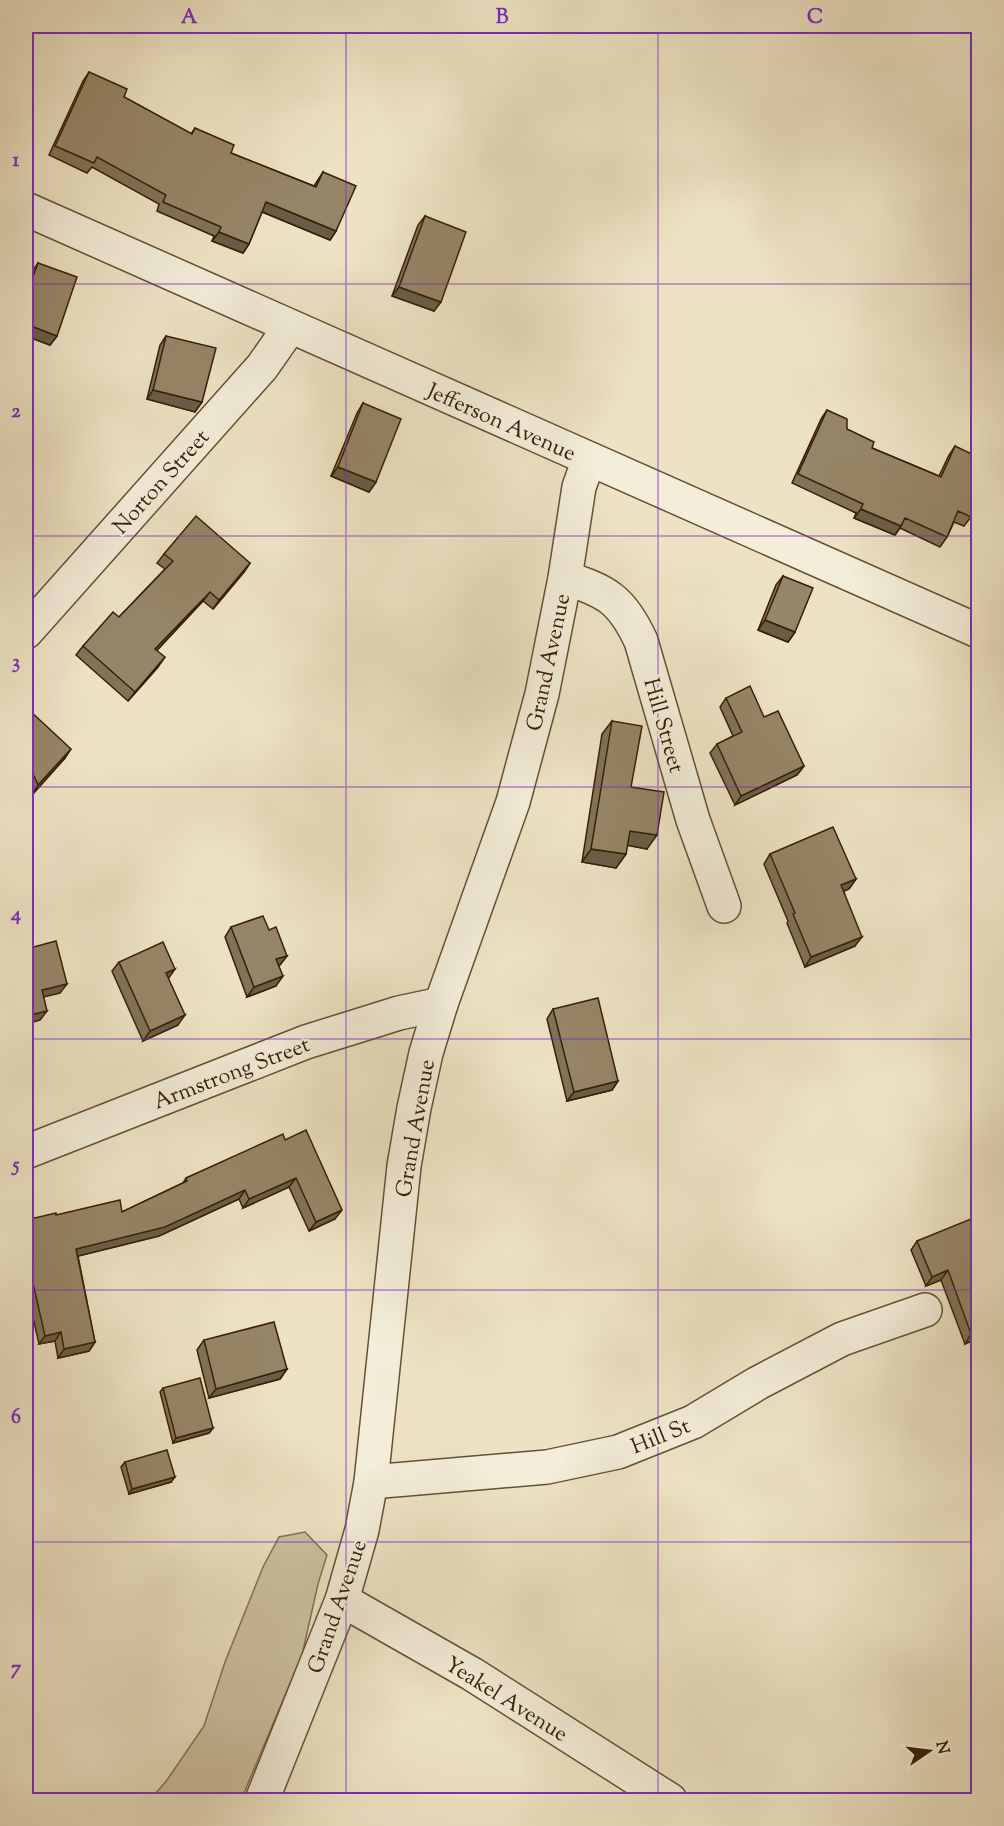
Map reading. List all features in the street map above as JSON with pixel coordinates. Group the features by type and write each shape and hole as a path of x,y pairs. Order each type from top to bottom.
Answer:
{"street":[{"name":"Jefferson Avenue","path":"26,209 978,631"},
{"name":"Norton Street","path":"26,632 262,367 290,327"},
{"name":"Grand Avenue","path":"262,1800 342,1600 362,1530 371,1482 404,1166 414,1108 426,1053 441,1004 513,802 542,694 565,578 579,486 589,459"},
{"name":"Hill Street","path":"565,578 586,584 613,598 632,622 640,641 693,820 724,906"},
{"name":"Armstrong Street","path":"26,1152 306,1042 399,1013 441,1004"},
{"name":"Hill St","path":"371,1482 547,1467 618,1452 693,1422 758,1383 842,1339 925,1310"},
{"name":"Yeakel Avenue","path":"342,1600 472,1674 670,1800"}],"shaded area":[{"path":"305,1532 327,1555 302,1655 241,1800 150,1800 167,1780 204,1726 225,1662 263,1567 279,1537"}],"building":[{"path":"89,72 127,89 124,97 192,134 195,128 234,145 231,153 316,187 323,172 356,186 336,231 266,202 249,244 219,232 221,227 163,202 166,195 97,157 94,163 55,146"},
{"path":"425,216 466,232 441,302 399,287"},
{"path":"38,263 77,277 57,336 26,324 26,271 34,274"},
{"path":"166,336 216,348 202,402 153,390"},
{"path":"363,403 401,419 376,482 338,467"},
{"path":"827,410 847,419 847,429 874,442 872,448 941,477 955,446 978,457 978,500 971,517 958,511 947,537 905,518 901,526 861,509 863,504 798,474"},
{"path":"196,516 250,563 219,600 210,592 155,649 165,657 135,692 83,646 113,612 119,617 173,561 164,554"},
{"path":"783,576 813,588 795,632 765,620"},
{"path":"750,686 764,717 778,711 804,766 741,796 717,744 742,732 726,698"},
{"path":"28,709 71,749 38,785 34,776 26,780 26,712"},
{"path":"612,721 642,726 631,787 664,792 657,835 630,831 626,854 591,849"},
{"path":"833,827 856,879 841,885 862,937 811,957 770,854"},
{"path":"263,916 269,930 276,927 287,956 276,959 283,976 254,987 231,927"},
{"path":"56,941 67,984 42,990 47,1011 26,1016 26,949"},
{"path":"163,942 175,969 166,973 185,1015 150,1031 119,962"},
{"path":"598,998 618,1081 574,1092 553,1009"},
{"path":"306,1130 342,1210 316,1222 296,1178 249,1199 245,1190 165,1227 76,1249 95,1342 64,1349 61,1332 45,1336 26,1252 26,1220 120,1200 122,1212 187,1181 186,1178 283,1134 285,1140"},
{"path":"978,1216 978,1332 971,1334 948,1270 932,1277 917,1241"},
{"path":"274,1322 287,1369 216,1389 204,1340"},
{"path":"200,1378 213,1428 176,1438 163,1388"},
{"path":"167,1450 175,1477 132,1489 125,1462"}]}
